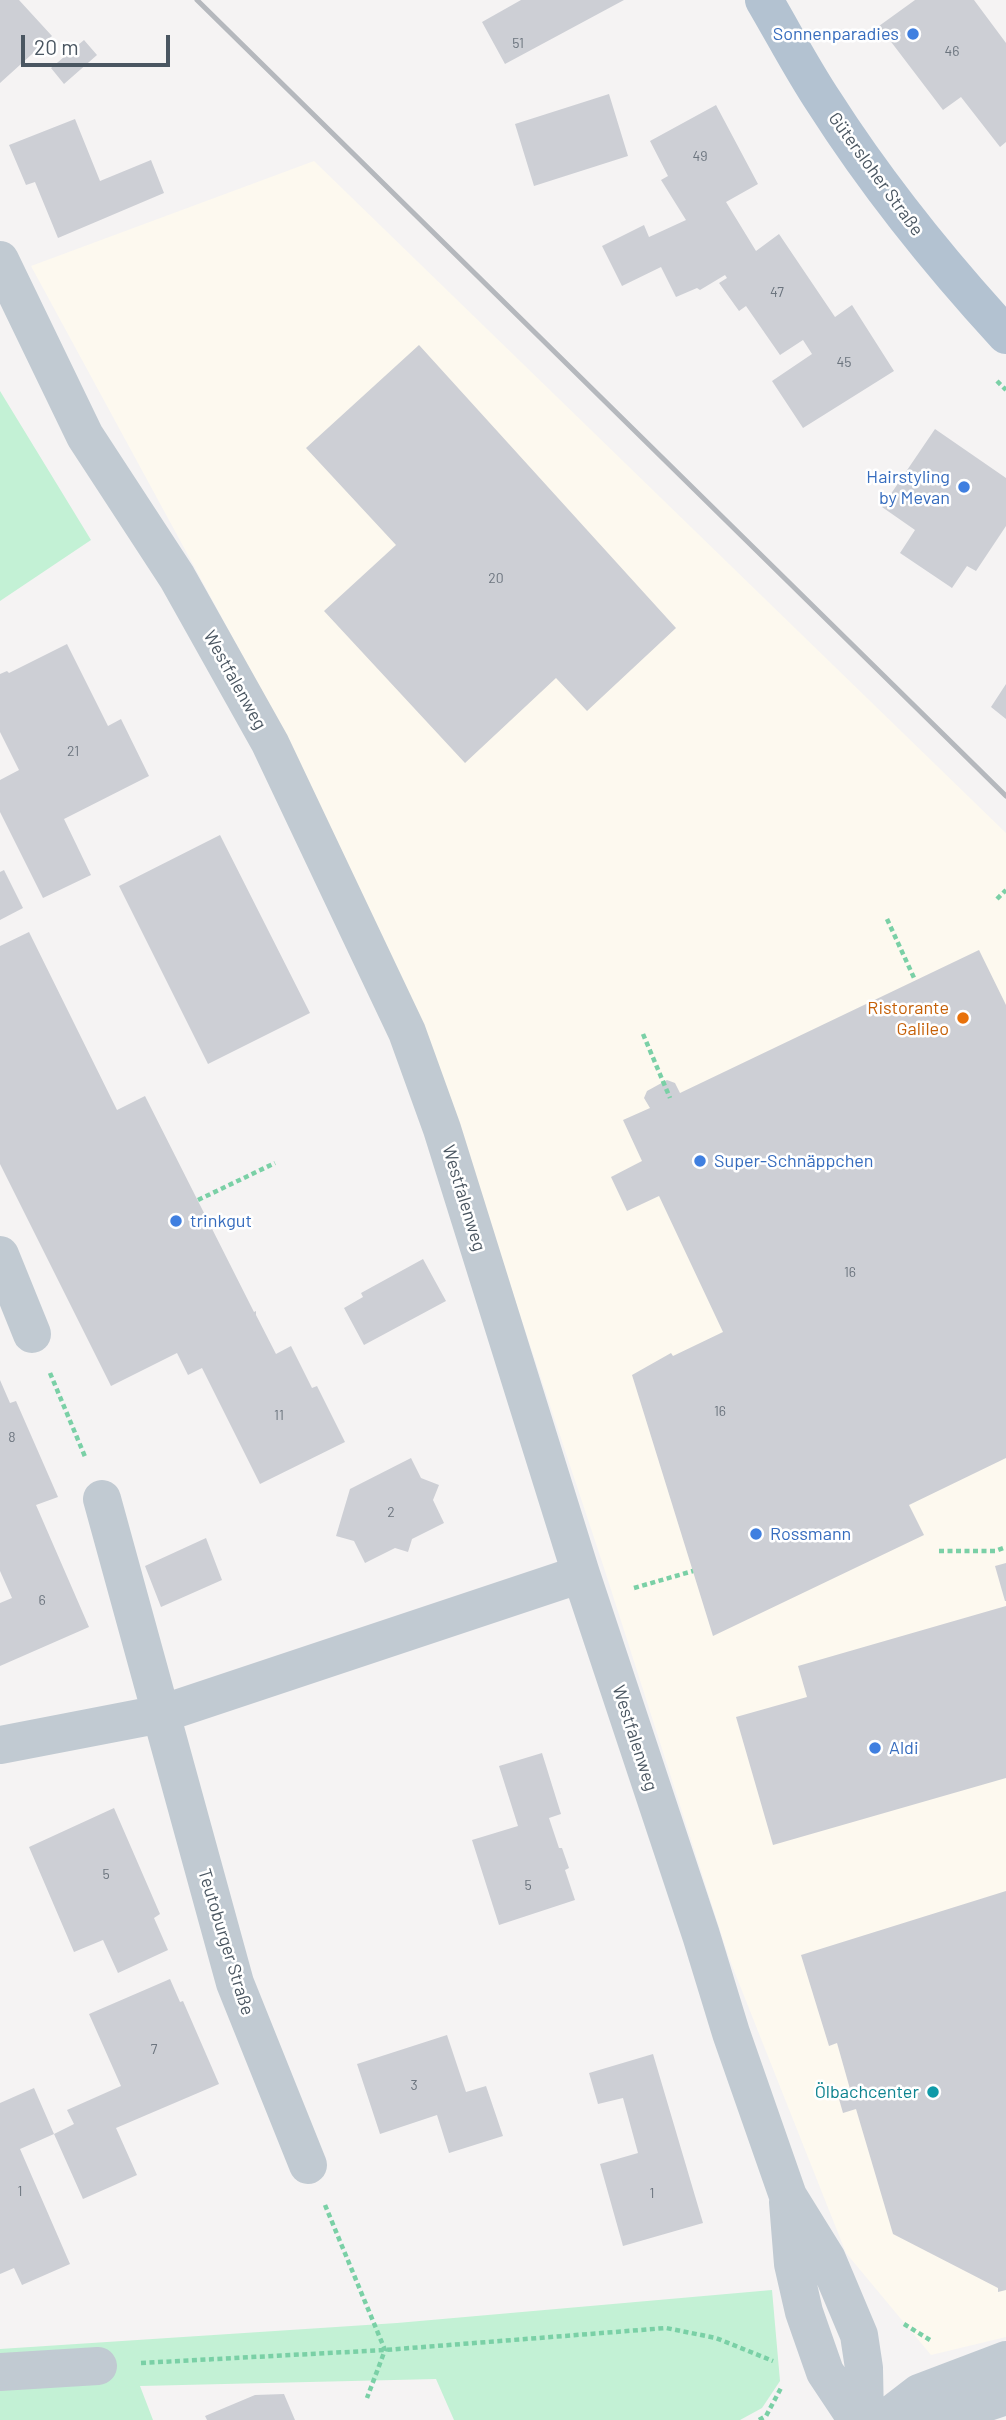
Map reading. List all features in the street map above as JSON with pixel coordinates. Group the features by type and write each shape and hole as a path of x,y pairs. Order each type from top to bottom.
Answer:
{"main road":[{"name":"Gütersloher Straße","path":"764,0 823,102 896,205 1006,335"}],"street":[{"name":"Westfalenweg","path":"0,260 85,436 177,577 270,743 407,1032 442,1129 585,1587 731,2033 788,2196 827,2259 859,2335 864,2368 865,2420"},
{"path":"0,1255 32,1334"},
{"name":"Teutoburger Straße","path":"102,1499 235,1983 308,2165"},
{"path":"0,1745 161,1714 585,1587"},
{"name":"Westfalenweg","path":"788,2196 793,2264 804,2312 825,2372 857,2420"},
{"path":"884,2420 919,2393 1006,2360"},
{"path":"0,2372 98,2365"},
{"path":"934,2420 1006,2396"}],"path":[{"path":"997,900 1006,890"},
{"path":"887,919 915,980"},
{"path":"643,1034 670,1098"},
{"path":"198,1200 275,1163"},
{"path":"32,1334 102,1499"},
{"path":"939,1551 995,1551 1006,1547"},
{"path":"585,1587 693,1571"},
{"path":"308,2165 385,2350 368,2398"},
{"path":"898,2320 926,2339 938,2342"},
{"path":"98,2365 385,2350 666,2328 716,2338 782,2364"},
{"path":"759,2420 766,2416 786,2379"}],"shaded area":[{"path":"314,161 1006,833 1006,2337 931,2355 846,2253 729,1958 481,1197 283,730 31,266"}],"green space":[{"path":"0,391 91,540 0,601"},
{"path":"772,2290 780,2381 762,2408 740,2420 454,2420 436,2379 140,2386 153,2420 0,2420 0,2349 397,2323"}],"building":[{"path":"0,0 19,0 52,36 0,83"},
{"path":"521,0 624,0 505,64 482,22"},
{"path":"915,0 974,0 1006,43 1006,142 1000,147 961,97 943,110 879,26"},
{"path":"84,40 97,55 64,84 51,68"},
{"path":"609,94 628,156 534,186 515,124"},
{"path":"716,105 758,184 726,202 756,251 779,234 835,317 852,305 894,371 803,428 772,381 812,354 803,340 780,355 746,306 739,311 719,283 727,278 725,275 700,290 697,288 676,297 661,267 622,286 602,246 644,225 649,237 686,220 661,180 668,176 650,141"},
{"path":"75,119 100,181 151,160 164,193 58,238 35,182 26,185 9,145"},
{"path":"419,345 676,628 587,711 556,678 465,763 324,611 396,545 306,448"},
{"path":"935,429 1006,478 1006,526 976,571 967,566 952,588 900,553 915,530 882,507"},
{"path":"67,644 108,726 121,719 149,776 64,819 91,875 43,898 0,812 0,780 19,770 0,732 0,674 7,671 9,673"},
{"path":"1006,684 1006,719 991,707"},
{"path":"220,835 310,1013 208,1064 119,886"},
{"path":"4,870 23,908 0,920 0,872"},
{"path":"29,932 117,1110 145,1096 276,1354 291,1346 312,1388 317,1386 345,1442 260,1484 202,1368 188,1375 177,1353 111,1386 0,1164 0,946"},
{"path":"979,950 1006,1005 1006,1458 909,1505 924,1535 713,1636 632,1375 671,1353 673,1356 723,1332 659,1196 627,1211 611,1177 642,1161 623,1120 650,1108 644,1098 647,1091 667,1080 675,1083 680,1093"},
{"path":"423,1259 446,1301 364,1345 344,1308 363,1297 361,1293"},
{"path":"0,1380 10,1403 16,1401 58,1497 36,1505 89,1627 0,1666 0,1603 12,1598 0,1571"},
{"path":"411,1458 421,1478 439,1485 433,1500 444,1523 412,1539 408,1552 395,1548 365,1563 354,1541 336,1536 350,1489"},
{"path":"206,1538 222,1580 161,1607 145,1566"},
{"path":"1006,1563 1006,1601 1005,1601 995,1566"},
{"name":"Aldi","path":"1006,1606 1006,1778 773,1845 736,1717 807,1697 798,1666"},
{"path":"542,1753 561,1814 549,1818 569,1868 565,1870 575,1900 499,1925 472,1840 518,1826 499,1766"},
{"path":"114,1808 160,1914 154,1918 168,1950 118,1973 103,1940 74,1952 29,1847"},
{"name":"Ölbachcenter","path":"1006,1891 1006,2290 998,2292 998,2288 893,2234 856,2109 843,2113 837,2092 850,2089 837,2043 829,2046 801,1955"},
{"path":"170,1979 180,2002 183,2001 219,2084 116,2128 137,2175 83,2199 54,2134 74,2124 67,2110 121,2086 89,2014"},
{"path":"447,2035 466,2092 486,2086 503,2136 449,2153 437,2115 380,2134 357,2064"},
{"path":"653,2054 703,2223 623,2246 600,2164 638,2153 623,2098 598,2104 589,2073"},
{"path":"34,2088 54,2134 20,2149 70,2264 22,2285 14,2268 0,2274 0,2103"},
{"path":"284,2394 295,2420 207,2420 205,2416 255,2395"}],"railway":[{"path":"197,0 1006,796"}],"place":[{"name":"Sonnenparadies","path":"913,34"},
{"name":"Hairstyling by Mevan","path":"964,487"},
{"name":"Ristorante Galileo","path":"963,1018"},
{"name":"Super-Schnäppchen","path":"700,1161"},
{"name":"trinkgut","path":"176,1221"},
{"name":"Rossmann","path":"756,1534"},
{"name":"Aldi","path":"875,1748"},
{"name":"Ölbachcenter","path":"933,2092"}]}
